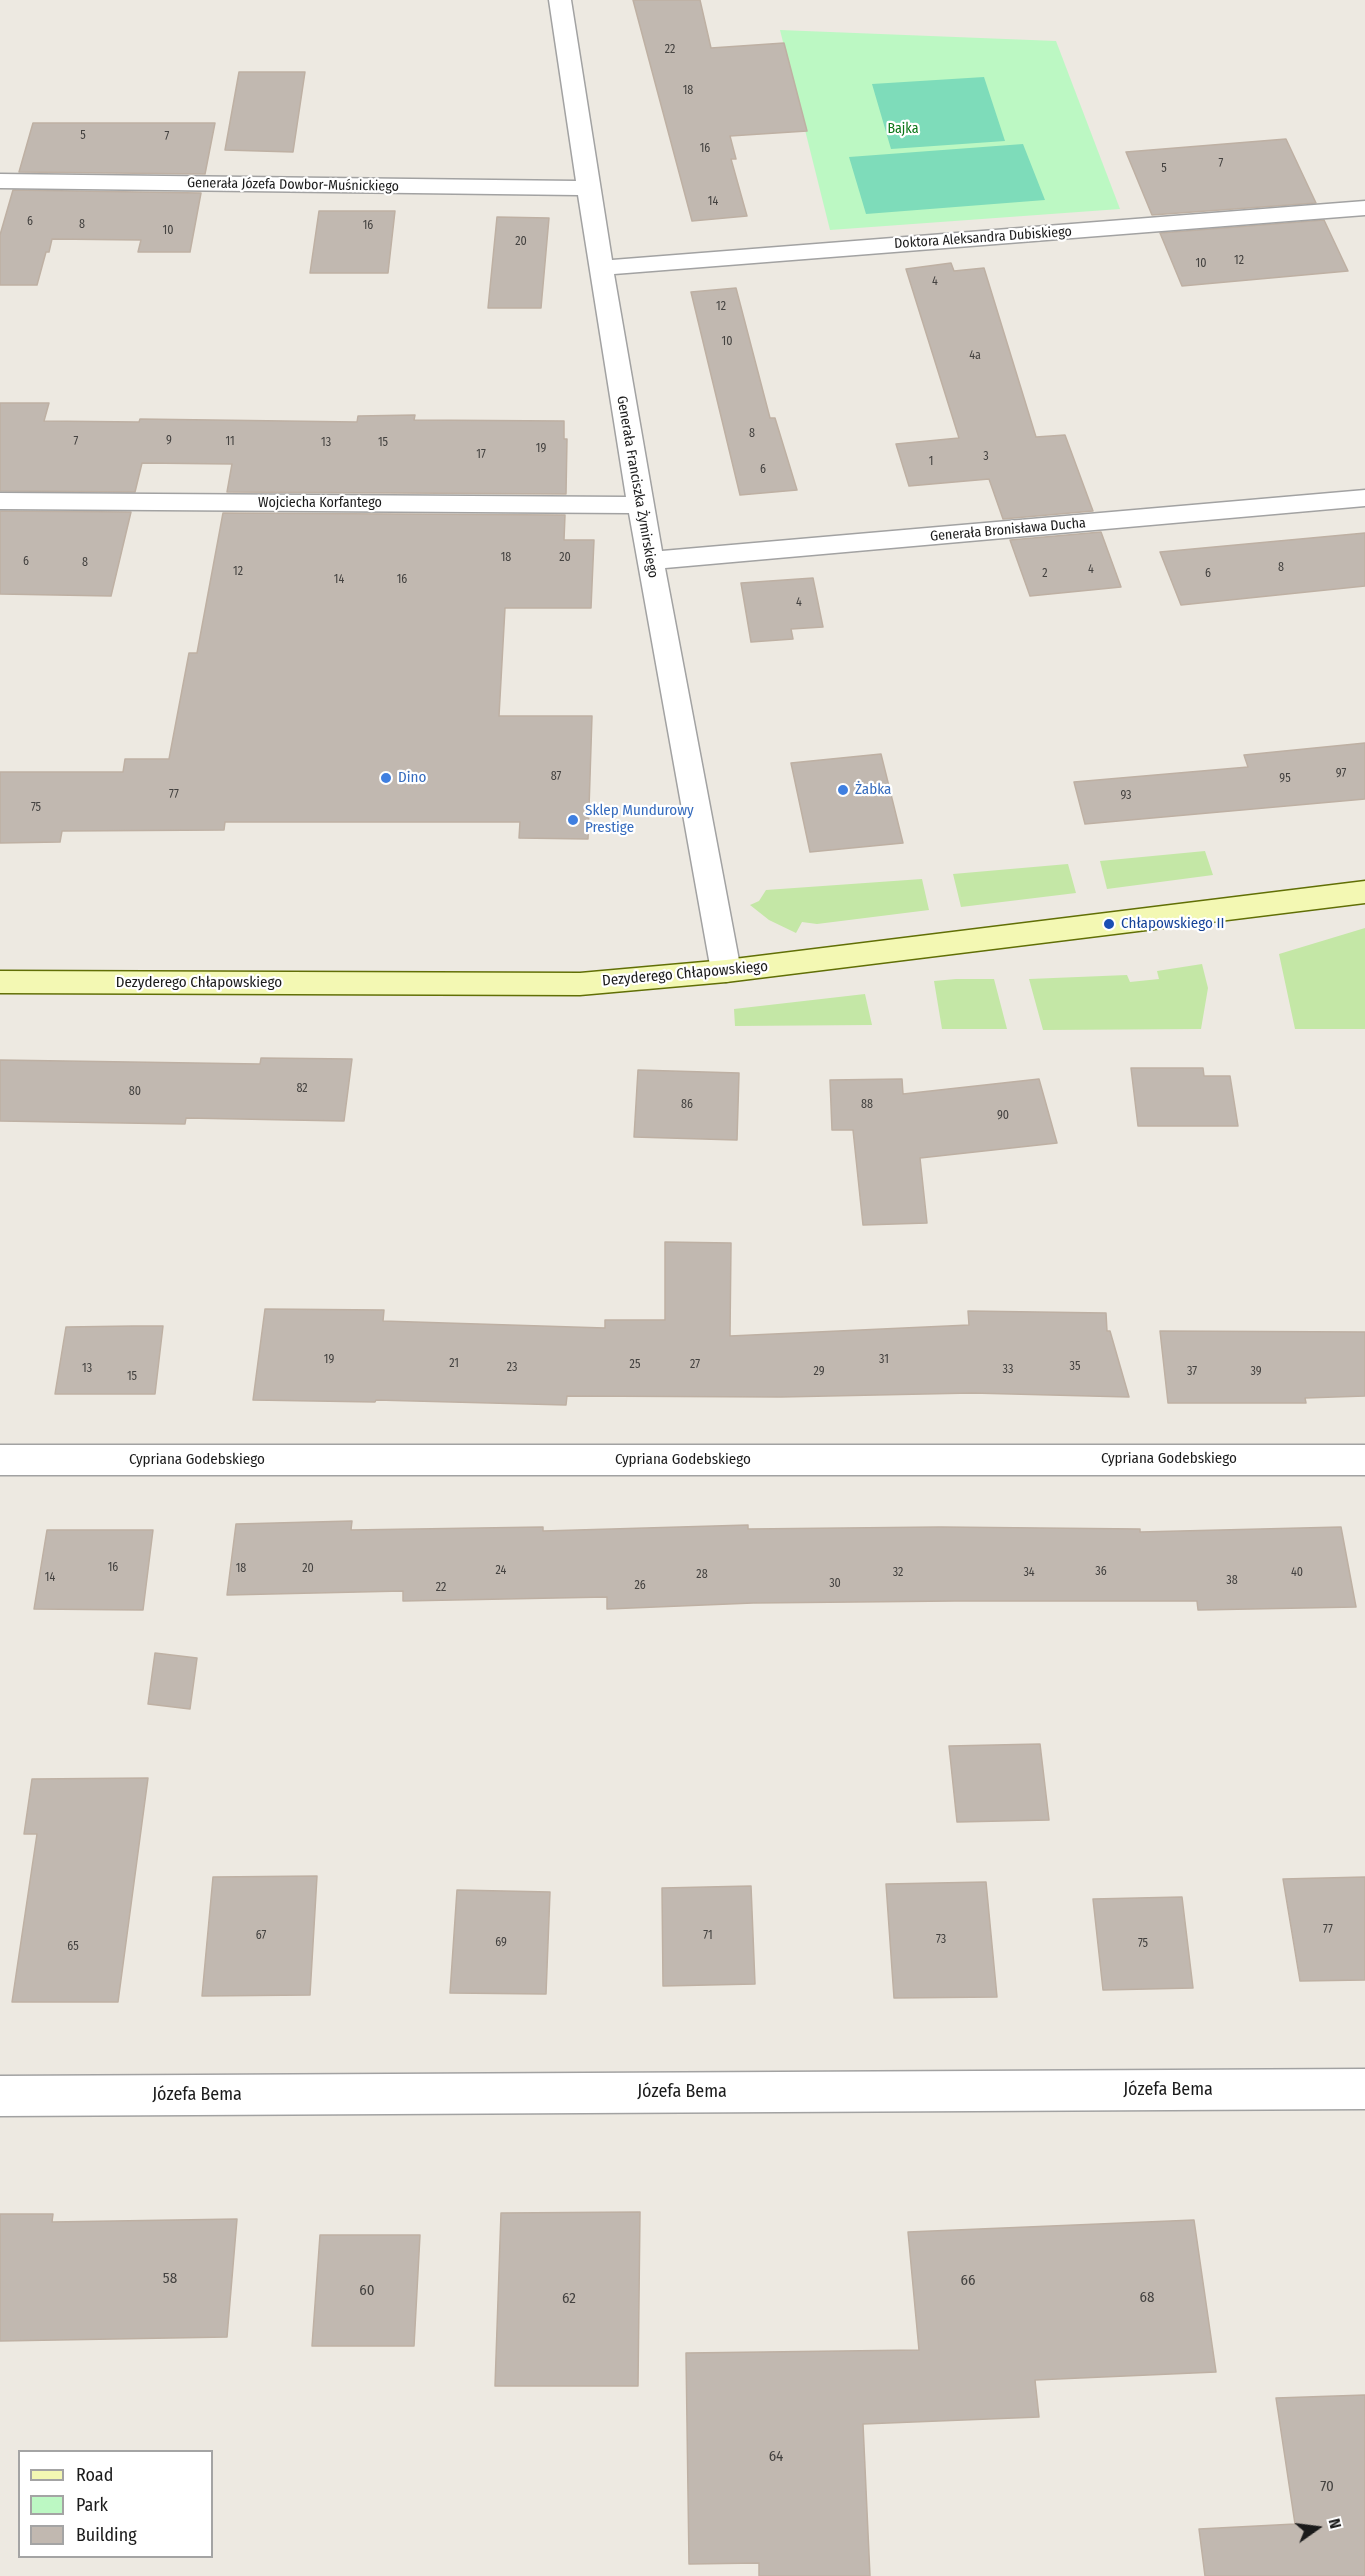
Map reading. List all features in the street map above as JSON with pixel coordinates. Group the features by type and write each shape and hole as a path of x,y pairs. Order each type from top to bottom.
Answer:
{"street":[{"name":"Generała Franciszka Żymirskiego","path":"560,0 587,188 640,506 726,971"},
{"name":"Generała Józefa Dowbor-Muśnickiego","path":"0,181 587,188"},
{"name":"Doktora Aleksandra Dubiskiego","path":"600,268 1365,208"},
{"name":"Generała Bronisława Ducha","path":"650,561 1365,498"},
{"name":"Wojciecha Korfantego","path":"0,501 640,506"},
{"name":"Dezyderego Chłapowskiego","path":"0,982 580,984 726,971 1365,892"},
{"name":"Cypriana Godebskiego","path":"0,1460 1365,1461"},
{"name":"Józefa Bema","path":"0,2096 1365,2089"}],"green space":[{"name":"Bajka","path":"780,30 1056,41 1120,209 830,230"},
{"path":"984,77 1005,141 891,149 872,84"},
{"path":"1023,144 1045,200 866,214 849,157"},
{"path":"1205,851 1213,875 1107,889 1100,861"},
{"path":"1068,864 1076,893 961,907 953,874"},
{"path":"922,879 929,910 817,924 802,922 796,933 769,920 750,905 759,901 766,890"},
{"path":"1365,928 1365,1029 1295,1029 1279,954"},
{"path":"1202,964 1208,988 1201,1029 1043,1030 1029,979 1127,975 1130,982 1159,979 1157,971"},
{"path":"994,979 1007,1029 942,1029 934,981"},
{"path":"865,994 872,1025 735,1026 734,1009"}],"building":[{"path":"633,0 700,0 711,48 784,43 807,131 730,136 736,159 731,159 747,216 692,221"},
{"path":"239,72 305,72 293,152 225,150"},
{"path":"33,123 215,123 205,174 19,172"},
{"path":"1286,139 1316,203 1152,215 1126,152"},
{"path":"13,190 201,193 190,252 138,252 141,240 52,239 37,285 0,285 0,235"},
{"path":"319,211 395,211 388,273 310,273"},
{"path":"497,217 549,218 541,308 488,308"},
{"path":"1324,220 1348,271 1182,286 1160,233"},
{"path":"951,263 954,271 984,268 1036,437 1065,435 1093,511 1003,519 989,479 909,486 896,444 959,438 906,269"},
{"path":"736,288 770,418 775,418 797,490 740,495 691,292"},
{"path":"0,403 49,403 44,421 139,422 140,419 357,422 358,416 415,415 414,420 564,421 564,439 567,439 566,494 227,492 232,464 142,463 135,492 0,491"},
{"path":"0,511 131,512 111,596 0,594"},
{"path":"223,513 565,515 564,540 594,540 591,608 505,608 499,716 592,716 588,839 519,838 520,822 225,822 224,830 62,831 60,842 0,843 0,772 123,772 125,759 169,759 189,653 197,653"},
{"path":"1101,532 1121,587 1030,596 1010,540"},
{"path":"1365,533 1365,586 1181,605 1160,552"},
{"path":"813,578 823,627 791,629 793,639 751,642 741,583"},
{"path":"1365,743 1365,799 1085,824 1074,782 1248,767 1244,755"},
{"name":"Żabka","path":"881,754 903,843 810,852 791,763"},
{"path":"261,1058 352,1059 344,1121 186,1118 185,1124 0,1121 0,1060 260,1064"},
{"path":"1131,1068 1203,1068 1204,1076 1230,1076 1238,1126 1138,1126"},
{"path":"638,1070 739,1073 737,1140 634,1137"},
{"path":"902,1079 903,1094 1039,1079 1057,1143 920,1158 927,1223 863,1225 853,1130 832,1130 830,1080"},
{"path":"665,1242 731,1243 730,1336 969,1325 968,1311 1106,1313 1107,1331 1110,1331 1129,1397 972,1393 781,1397 567,1396 566,1405 376,1400 375,1402 253,1400 265,1309 384,1310 383,1321 605,1328 605,1320 665,1320"},
{"path":"163,1326 155,1394 55,1394 66,1327"},
{"path":"1160,1331 1365,1332 1365,1396 1305,1398 1306,1403 1168,1403"},
{"path":"352,1521 351,1530 543,1527 543,1531 748,1525 748,1529 940,1527 1140,1529 1140,1532 1341,1527 1356,1607 1198,1610 1197,1601 955,1601 753,1603 607,1609 607,1597 403,1601 403,1591 227,1595 236,1524"},
{"path":"47,1530 153,1530 143,1610 34,1609"},
{"path":"155,1653 197,1658 190,1709 148,1704"},
{"path":"1040,1744 1049,1820 957,1822 949,1746"},
{"path":"148,1778 118,2002 12,2002 37,1834 24,1834 32,1779"},
{"path":"317,1876 310,1995 202,1996 213,1877"},
{"path":"1365,1877 1365,1980 1300,1981 1283,1879"},
{"path":"986,1882 997,1997 894,1998 886,1884"},
{"path":"751,1886 755,1984 663,1986 662,1888"},
{"path":"457,1890 550,1892 546,1994 450,1993"},
{"path":"1182,1897 1193,1988 1103,1990 1093,1899"},
{"path":"640,2212 638,2386 495,2386 501,2213"},
{"path":"0,2214 53,2214 52,2222 237,2219 227,2337 0,2341"},
{"path":"1194,2220 1216,2372 1035,2380 1039,2417 863,2424 870,2576 759,2576 759,2563 689,2564 686,2353 919,2350 908,2232"},
{"path":"320,2235 420,2235 414,2346 312,2346"},
{"path":"1365,2395 1365,2576 1205,2576 1199,2529 1295,2524 1276,2398"}],"place":[{"name":"Dino","path":"386,778"},
{"name":"Żabka","path":"843,790"},
{"name":"Sklep Mundurowy Prestige","path":"573,820"},
{"name":"Chłapowskiego II","path":"1109,924"}]}
